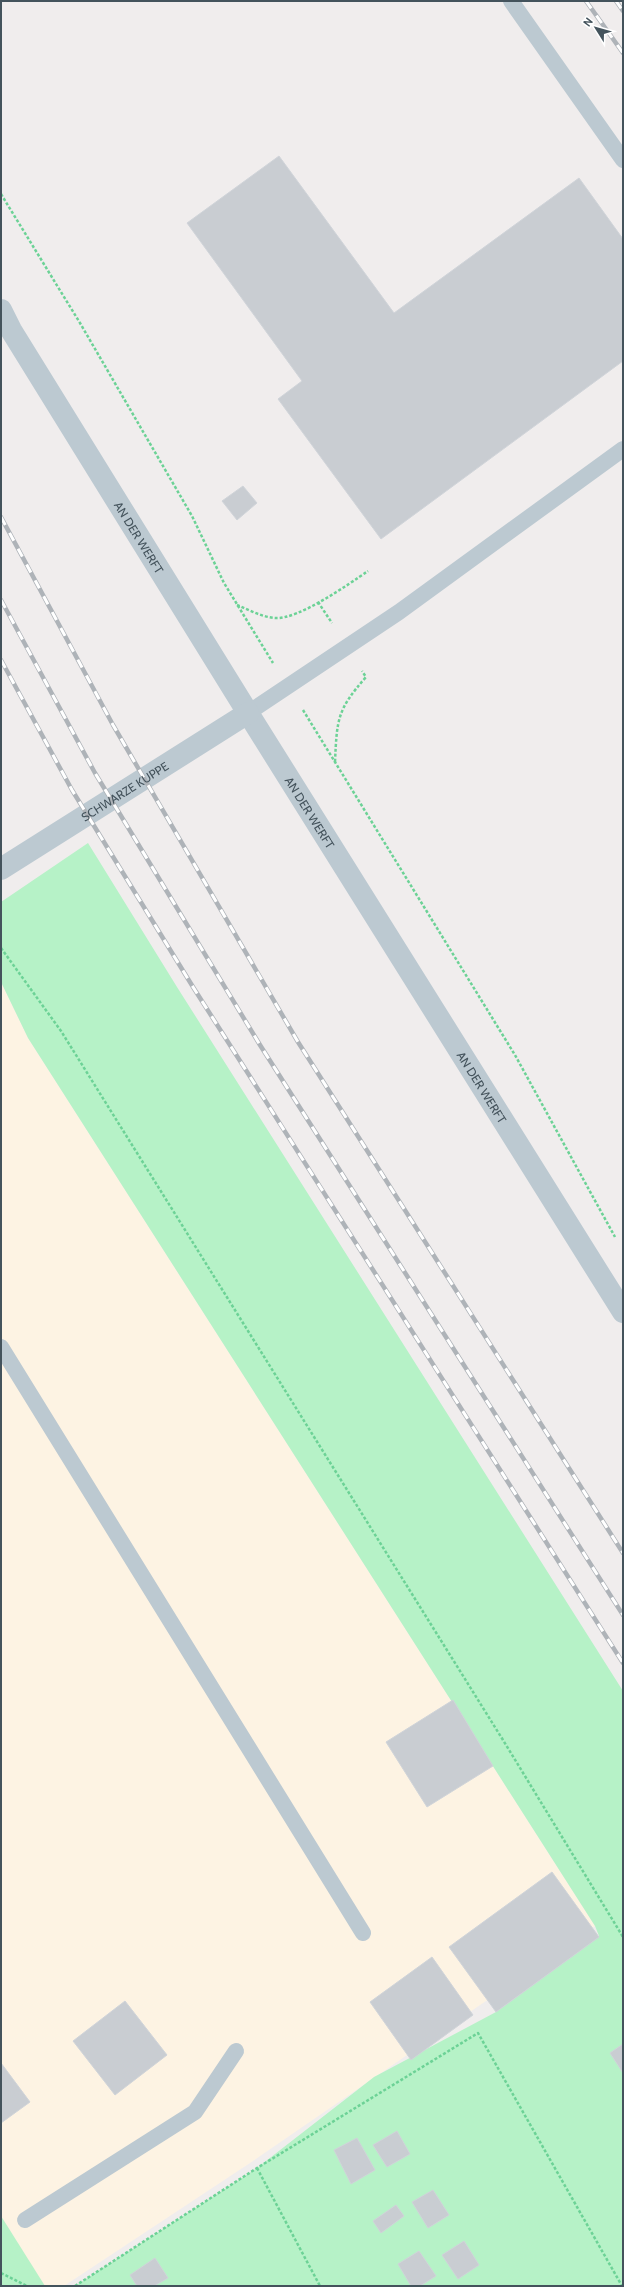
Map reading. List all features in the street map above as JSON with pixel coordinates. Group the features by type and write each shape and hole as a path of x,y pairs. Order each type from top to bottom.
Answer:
{"street":[{"name":"AN DER WERFT","path":"1,310 11,330 248,713 623,1312"},
{"name":"SCHWARZE KUPPE","path":"1,869 248,713"}],"lane":[{"path":"511,1 623,160"},
{"path":"248,713 399,612 623,449"},
{"path":"1,1347 363,1933"},
{"path":"25,2220 195,2112 236,2051"}],"path":[{"path":"1,194 80,323 188,509 237,605 515,1055 616,1238"},
{"path":"237,605 255,613 276,618 296,615 368,571"},
{"path":"1,948 61,1031 499,1734 623,1937"},
{"path":"75,2286 257,2168 478,2033 622,2286"},
{"path":"257,2168 320,2286"},
{"path":"1,2273 27,2286"}],"shaded area":[{"path":"1,982 28,1038 595,1926 250,2163 64,2286 43,2286 1,2217"}],"green space":[{"path":"88,843 177,987 623,1691 623,2286 75,2286 257,2168 374,2077 496,2012 599,1936 595,1926 28,1038 1,982 1,902"},
{"path":"1,2216 45,2286 1,2286"}],"building":[{"path":"279,156 394,313 579,178 623,239 623,361 381,539 278,399 302,381 187,223"},
{"path":"243,486 257,503 237,520 222,501"},
{"path":"453,1700 493,1766 427,1807 386,1742"},
{"path":"552,1872 599,1937 496,2012 449,1947"},
{"path":"432,1957 473,2015 411,2060 370,2002"},
{"path":"125,2001 167,2055 115,2095 73,2041"},
{"path":"623,2044 623,2073 610,2053"},
{"path":"1,2063 30,2102 1,2123"},
{"path":"397,2131 410,2154 387,2167 373,2145"},
{"path":"357,2138 375,2170 351,2184 334,2150"},
{"path":"433,2190 449,2215 428,2228 412,2202"},
{"path":"396,2205 404,2216 381,2233 373,2221"},
{"path":"464,2241 479,2265 458,2279 442,2255"},
{"path":"419,2251 436,2276 420,2286 411,2286 398,2264"},
{"path":"155,2258 168,2278 154,2286 137,2286 130,2275"}],"railway":[{"path":"586,1 623,53"},
{"path":"616,1 623,11"},
{"path":"1,517 113,725 298,1042 623,1553"},
{"path":"1,600 95,773 260,1045 623,1615"},
{"path":"1,660 72,790 193,987 623,1663"}]}
